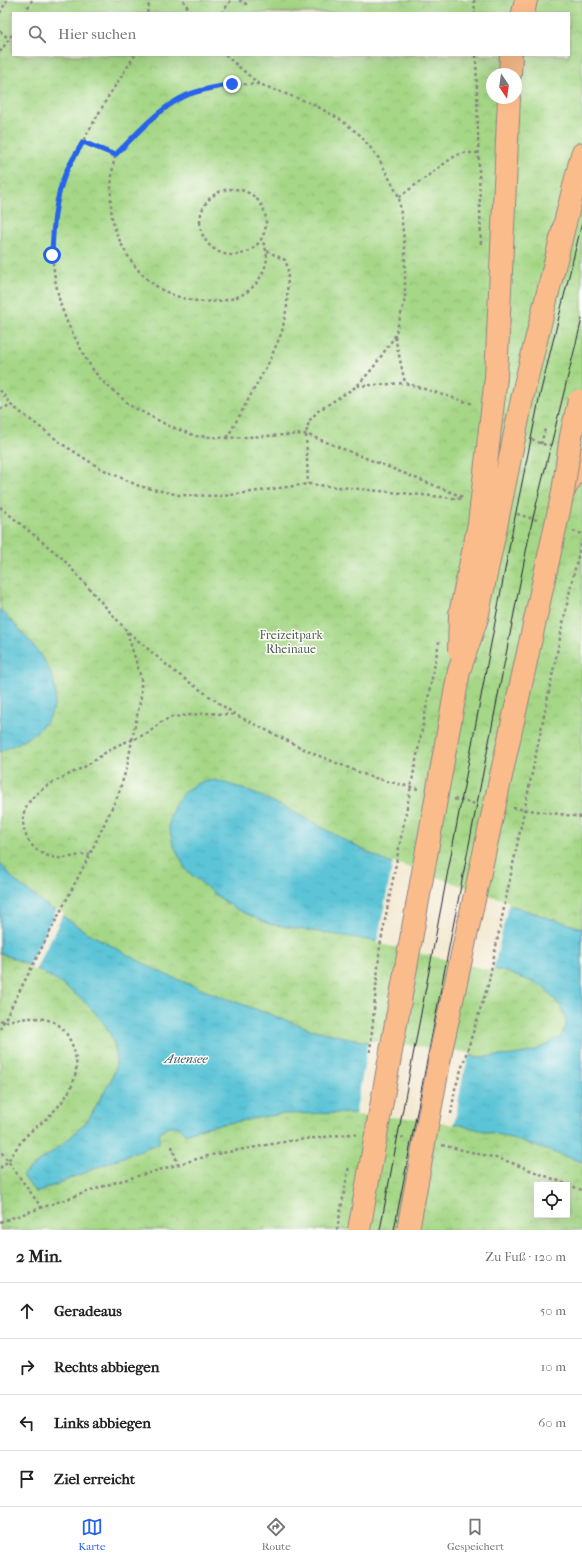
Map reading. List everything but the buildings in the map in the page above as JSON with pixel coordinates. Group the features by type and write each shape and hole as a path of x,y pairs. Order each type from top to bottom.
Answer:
{"highway":[{"path":"514,12 515,0"},
{"path":"523,12 526,0"},
{"path":"459,671 460,614 479,524 496,377 509,104"},
{"path":"359,1230 459,671 477,618 525,385 582,154"},
{"path":"408,1230 442,1046 563,492 571,436 581,396"},
{"path":"563,492 582,459"}],"path":[{"path":"0,13 7,0"},
{"path":"26,12 32,0"},
{"path":"147,12 150,0"},
{"path":"183,0 190,12"},
{"path":"223,12 231,0"},
{"path":"239,0 248,5"},
{"path":"474,0 475,12"},
{"path":"0,31 9,39"},
{"path":"0,52 12,34"},
{"path":"0,390 12,405 65,446 100,468 138,486 179,495 223,496 308,484 470,500 306,434 227,438 196,436 169,426 131,406 102,381 94,371 86,359 67,322 60,302 52,255 55,210 66,171 108,97 134,56"},
{"path":"226,56 259,84 313,104 341,120 360,135 378,157 399,197 405,249 405,299 395,336 373,368 357,386 318,410 309,421 306,434 308,484"},
{"path":"399,197 452,158 461,153 479,152 476,56"},
{"path":"259,84 232,84 188,95 172,103 151,119 115,155 110,199 111,216 114,229 119,241 133,264 144,276 170,294 202,302 223,301 234,298 252,287 260,279 266,266 267,250 262,240 266,229 266,218 263,207 256,198 246,192 235,189 224,190 213,195 205,203 199,223 202,234 207,243 224,255 235,256 246,253 255,248 262,240"},
{"path":"83,142 115,155"},
{"path":"227,438 269,362 282,332 287,306 288,268 284,260 267,250"},
{"path":"357,386 405,383"},
{"path":"0,409 12,405"},
{"path":"541,444 545,429"},
{"path":"465,504 466,496"},
{"path":"0,507 62,558 127,631 175,672 236,715 312,753 371,776 423,791"},
{"path":"515,514 537,520"},
{"path":"567,529 582,534"},
{"path":"450,1120 455,1089 488,985 571,585 582,540"},
{"path":"0,1029 90,854 118,795 127,767 141,696 141,678 127,631"},
{"path":"369,1058 380,946 440,636"},
{"path":"90,854 56,858 40,852 28,841 24,830 23,820 24,810 32,798 49,785 90,763 116,745 148,733 161,722 172,717 209,713 236,715"},
{"path":"453,799 468,803 483,804"},
{"path":"512,808 582,817"},
{"path":"0,1020 4,1022 44,1018 51,1020 65,1032 72,1046 76,1059 74,1082 67,1095 45,1120 28,1134 8,1161 0,1168"},
{"path":"355,1136 356,1128"},
{"path":"0,1222 110,1184 211,1155 290,1141 350,1134 365,1135"},
{"path":"388,1136 412,1138"},
{"path":"439,1144 504,1160 582,1190"},
{"path":"444,1152 445,1144"},
{"path":"172,1146 178,1165"},
{"path":"0,1150 41,1207"},
{"path":"337,1230 350,1160"}],"green space":[{"name":"Freizeitpark Rheinaue","path":"0,0 582,0 582,1230 0,1230"}],"water":[{"path":"0,609 26,637 48,668 54,685 55,702 48,718 33,734 21,742 0,752"},
{"name":"Auensee","path":"214,780 238,787 283,806 401,868 582,928 582,1162 505,1136 428,1117 356,1113 281,1114 206,1127 185,1134 180,1127 166,1127 159,1135 159,1143 36,1193 22,1175 54,1151 88,1119 113,1075 116,1066 115,1046 109,1032 100,1019 89,1006 76,995 62,984 36,969 0,953 0,863 14,880 39,900 83,930 128,955 164,974 310,1029 362,1041 480,1057 514,1055 534,1051 560,1038 566,1026 565,1016 561,1007 545,988 533,982 503,971 375,941 269,924 236,909 217,896 186,870 173,844 169,827 170,817 176,802 185,791 198,783"}],"pier":[{"path":"393,862 509,902 493,971 377,943"},
{"path":"57,909 64,913 35,970 28,967"},
{"path":"368,1040 470,1053 463,1076 454,1125 428,1119 355,1115"}],"tram line":[{"path":"380,1230 514,522 541,390 582,223"},
{"path":"394,1230 531,526 582,319"}],"route":[{"path":"52,255 55,210 60,190 66,171 83,142 115,155 151,119 172,103 188,95 232,84"}]}
